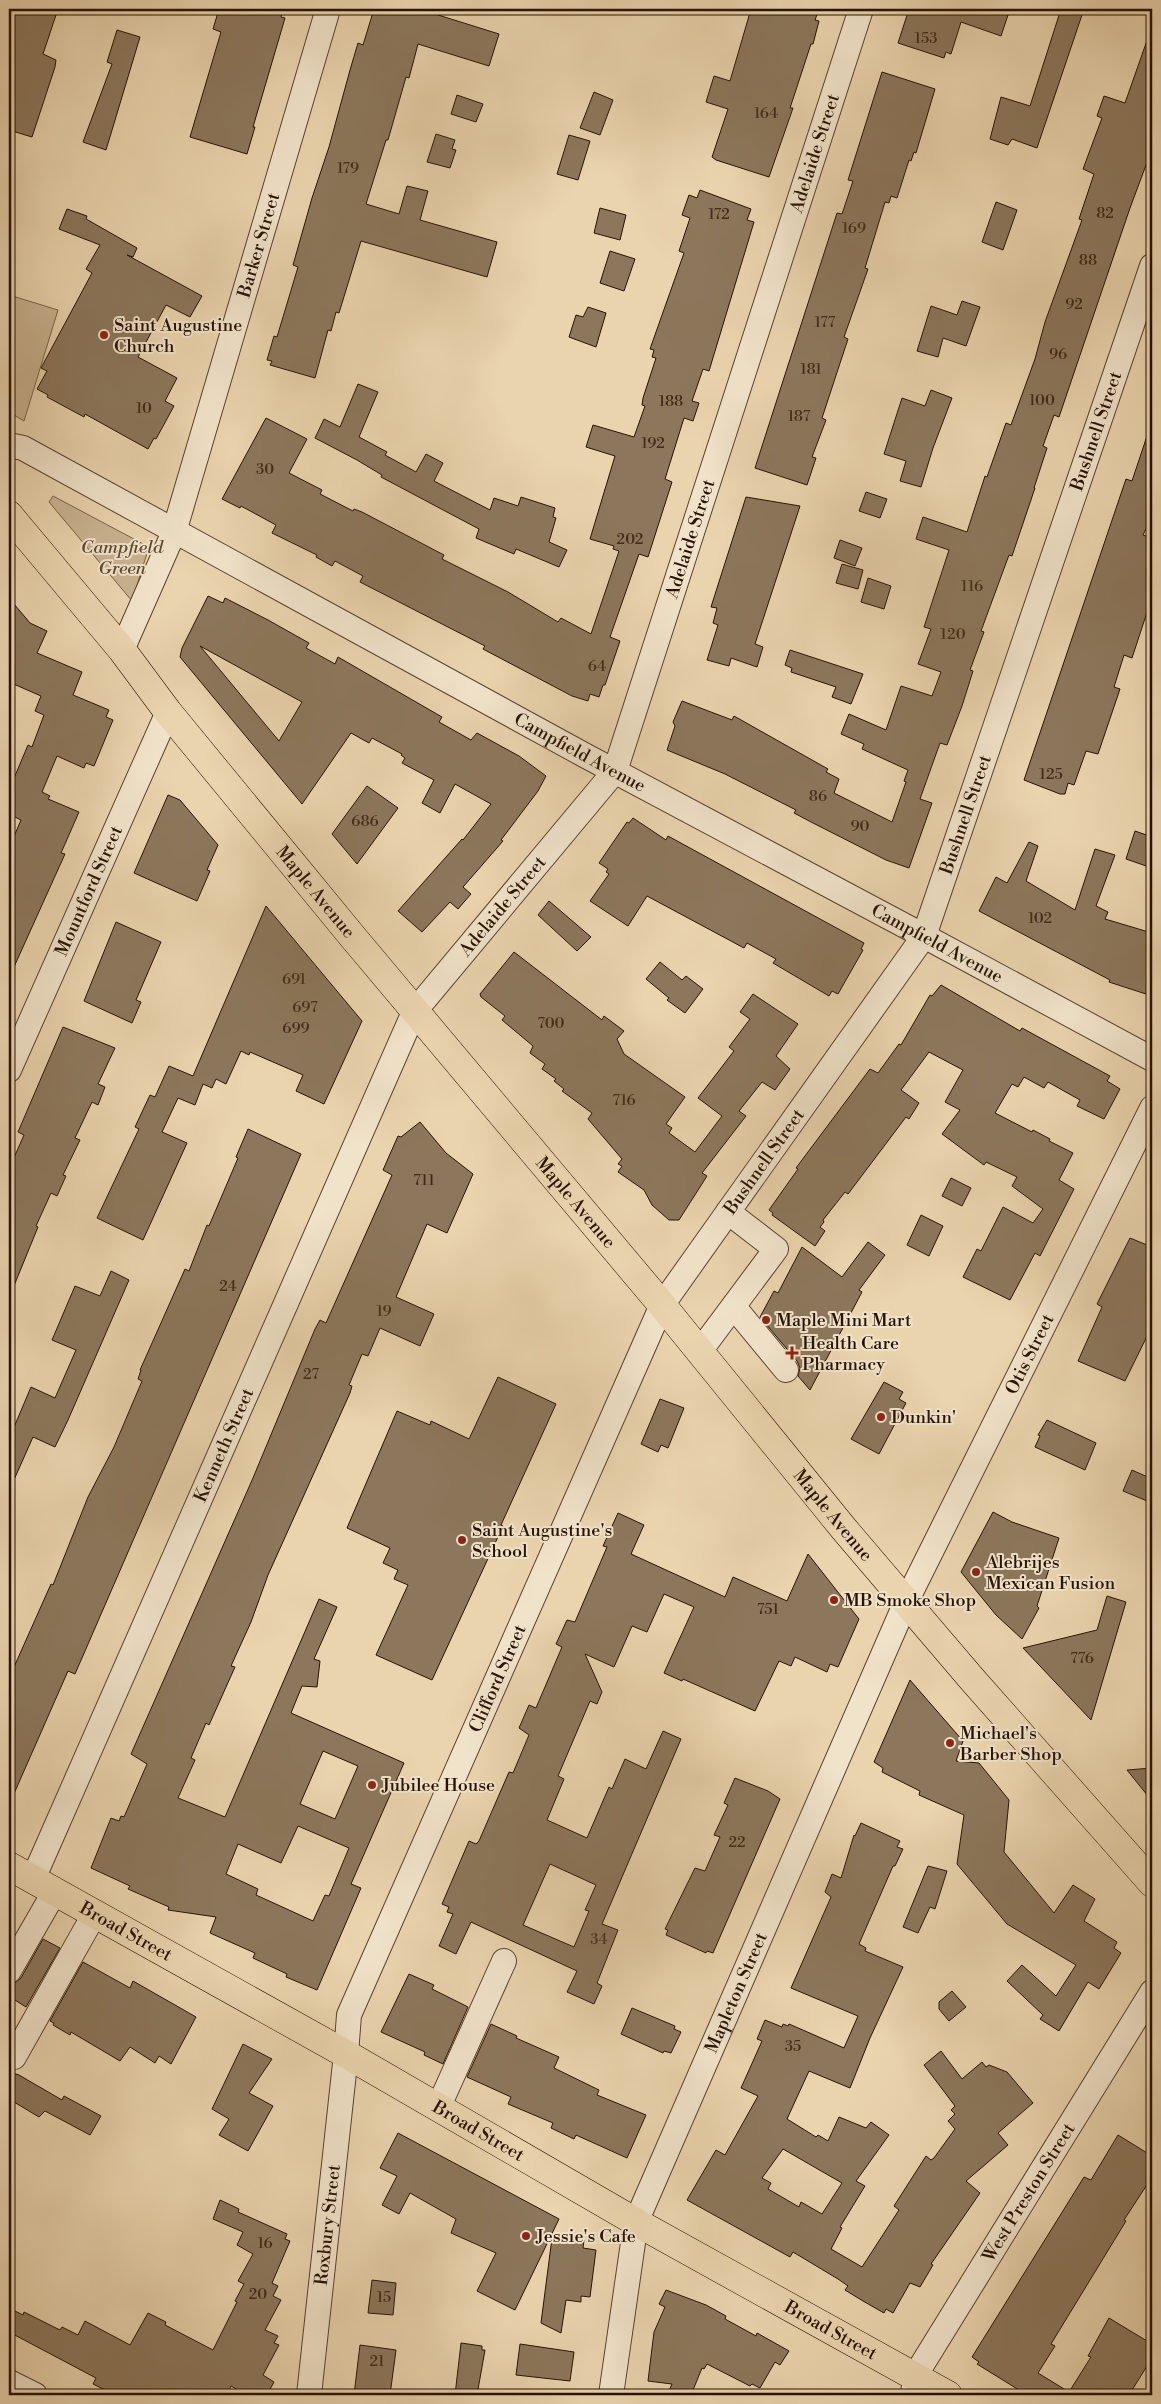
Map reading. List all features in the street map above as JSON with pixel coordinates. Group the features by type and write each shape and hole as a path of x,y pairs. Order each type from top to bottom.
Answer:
{"main road":[{"name":"Maple Avenue","path":"9,515 122,650 168,712 414,1012 662,1305 906,1602 1152,1883"},
{"name":"Broad Street","path":"9,1866 346,2054 914,2386 948,2395"}],"street":[{"name":"Barker Street","path":"122,650 174,532 328,9"},
{"name":"Adelaide Street","path":"414,1012 615,771 861,9"},
{"name":"Bushnell Street","path":"662,1305 924,936 1152,266"},
{"name":"Campfield Avenue","path":"9,445 24,448 174,532 615,771 1152,1059"},
{"name":"Mountford Street","path":"9,1070 168,712"},
{"name":"Kenneth Street","path":"9,1971 414,1012"},
{"name":"Otis Street","path":"906,1602 1152,1108"},
{"path":"700,1351 776,1249 728,1212"},
{"name":"Clifford Street","path":"346,2054 348,2015 662,1305"},
{"path":"734,1307 786,1370"},
{"name":"Mapleton Street","path":"611,2395 636,2222 906,1602"},
{"path":"9,2054 14,2057 95,1914"},
{"path":"438,2108 504,1961"},
{"name":"West Preston Street","path":"914,2386 1152,1992"},
{"name":"Roxbury Street","path":"309,2395 346,2054"},
{"path":"9,2382 35,2395"}],"green space":[{"path":"9,295 58,310 24,421 9,412"},
{"name":"Campfield Green","path":"53,496 149,547 132,601 49,502"}],"building":[{"path":"12,9 58,9 43,54 56,60 55,67 32,137 9,130 9,19"},
{"path":"219,9 266,9 282,13 281,17 285,18 247,154 190,137 221,32 213,29"},
{"path":"374,9 419,9 499,34 489,66 418,44 409,78 406,77 388,140 386,140 366,204 399,214 407,186 428,191 420,220 497,242 487,277 361,241 339,313 336,312 331,331 328,330 315,378 270,365 272,361 267,360 274,336 277,337 298,267 293,265 358,43 363,45"},
{"path":"751,9 819,9 815,20 819,21 813,44 811,44 790,108 793,108 769,177 716,160 712,157 728,109 706,102 714,76 730,81"},
{"path":"909,9 1010,9 1001,36 961,22 951,54 946,52 944,58 898,43"},
{"path":"1061,9 1084,9 1037,148 1012,139 1008,145 990,139 1001,97 1030,106"},
{"path":"117,30 140,37 106,150 83,142 112,64 107,62"},
{"path":"1150,32 1152,32 1152,149 1059,417 1054,415 1043,446 1047,448 1035,488 1012,556 1009,555 981,631 984,632 970,670 973,671 962,706 947,745 940,743 920,799 932,803 909,868 886,860 813,823 794,813 796,810 725,774 667,750 675,726 673,722 682,701 732,720 734,716 828,769 826,772 839,779 834,793 892,822 906,782 904,781 908,770 862,749 864,744 841,734 849,714 886,730 901,686 932,696 941,672 918,664 931,629 924,627 949,550 916,539 923,517 967,532 985,476 987,477 1006,423 1011,425 1035,359 1045,322 1082,220 1079,219 1094,174 1083,169 1102,118 1097,116 1104,96 1125,103"},
{"path":"882,72 935,89 916,153 914,152 911,161 909,160 897,198 891,196 889,203 885,202 865,268 868,269 844,337 848,339 822,418 826,420 812,457 816,458 807,485 755,468 837,213 842,214 853,181 848,180"},
{"path":"594,92 613,100 600,135 580,128"},
{"path":"457,95 483,104 476,122 451,114"},
{"path":"436,134 455,140 452,149 456,150 450,168 427,162"},
{"path":"569,135 590,141 578,180 557,174"},
{"path":"700,190 751,209 747,220 754,222 709,371 703,369 692,401 699,403 693,421 684,418 665,479 672,482 648,557 639,554 610,637 620,641 599,697 590,694 588,701 572,696 483,649 485,646 360,582 363,576 335,561 332,566 316,557 317,555 272,533 276,525 241,506 240,508 222,499 266,418 307,439 289,473 322,490 320,494 353,511 354,509 362,512 444,555 442,559 508,592 558,622 561,618 591,634 619,551 613,549 614,546 590,539 615,456 586,447 593,425 634,437 645,406 642,405 643,398 656,358 652,357 654,350 650,349 684,253 679,251 690,218 682,215 689,195 697,198"},
{"path":"996,202 1017,210 1003,250 982,242"},
{"path":"600,208 626,215 620,240 594,233"},
{"name":"Saint Augustine Church","path":"67,209 87,216 86,219 137,248 133,257 127,255 202,296 190,317 166,305 138,357 177,378 165,401 174,406 156,439 154,438 148,449 85,414 84,417 47,397 48,395 37,389 47,371 41,368 92,273 86,269 100,245 59,229"},
{"path":"610,251 635,259 624,291 600,283"},
{"path":"962,301 980,307 966,346 943,338 938,357 917,351 931,306 957,315"},
{"path":"588,307 606,313 596,347 569,337 576,315 583,317"},
{"path":"358,384 378,392 359,437 387,452 385,455 416,472 426,454 443,463 434,481 490,510 494,498 518,506 521,497 555,508 553,517 556,518 549,542 567,550 559,567 516,549 514,554 476,538 479,529 381,477 382,475 357,460 315,438 324,419 340,427"},
{"path":"931,390 952,398 921,487 900,481 906,461 884,454 902,398 925,406"},
{"path":"1150,427 1152,428 1152,517 1143,535 1152,538 1152,597 1132,658 1124,655 1114,687 1120,689 1098,754 1086,751 1074,785 1068,783 1065,794 1060,794 1024,780 1126,479 1132,481"},
{"path":"866,492 887,499 880,518 859,511"},
{"path":"746,497 800,506 755,644 763,647 757,667 731,658 729,666 707,660 718,625 713,623 717,608 711,607"},
{"path":"840,540 862,548 855,566 834,558"},
{"path":"842,564 863,570 858,589 836,583"},
{"path":"868,578 891,586 884,609 861,602"},
{"path":"208,596 223,603 225,598 309,643 306,648 335,664 338,657 442,717 439,722 471,740 477,733 519,756 546,776 538,791 501,840 503,841 463,887 471,894 458,909 450,902 422,932 398,911 463,840 491,804 455,784 440,813 422,803 434,780 402,763 405,758 402,754 372,738 369,743 351,733 302,804 180,657 182,648","holes":["200,646 302,702 279,741"]},
{"path":"9,598 30,623 47,631 37,653 82,672 73,695 109,710 106,717 113,720 94,766 86,763 84,768 57,756 42,792 50,796 48,799 79,812 61,853 65,854 9,978 9,848 21,820 9,814 9,790 28,745 32,747 44,715 35,711 41,696 9,682"},
{"path":"790,650 863,674 851,704 832,697 836,687 791,672 792,668 785,665"},
{"path":"367,786 398,808 357,864 332,834"},
{"path":"168,795 180,800 218,845 207,870 210,871 197,901 134,873"},
{"path":"633,818 666,840 668,836 864,943 861,949 863,950 838,994 832,991 829,996 773,963 776,959 747,943 744,948 647,896 628,926 590,901 609,874 606,872 608,869 599,863 627,822 629,823"},
{"path":"1135,831 1152,837 1152,868 1126,859"},
{"path":"1029,842 1038,846 1026,881 1075,910 1095,849 1115,855 1096,906 1108,912 1105,919 1152,933 1152,996 1109,982 1110,980 979,911 996,877 1007,883"},
{"path":"549,901 591,937 577,951 538,915"},
{"path":"266,906 362,1021 324,1104 296,1091 303,1075 250,1052 249,1055 241,1051 226,1084 216,1079 212,1088 203,1084 195,1105 178,1098 162,1132 187,1143 143,1240 97,1218 139,1129 135,1127 150,1095 155,1097 169,1066 193,1076"},
{"path":"116,922 161,942 136,1000 141,1002 132,1023 84,1001"},
{"path":"514,952 602,1020 604,1016 624,1031 617,1039 624,1054 685,1097 666,1124 672,1128 669,1133 695,1152 722,1116 698,1098 734,1051 729,1047 750,1019 740,1012 753,994 798,1024 776,1056 790,1069 775,1090 762,1082 739,1111 746,1116 702,1173 707,1176 679,1220 669,1220 652,1205 644,1190 618,1172 622,1166 618,1164 622,1159 588,1119 592,1113 562,1091 564,1089 554,1081 556,1079 542,1069 545,1064 530,1053 533,1046 502,1020 505,1016 481,997 480,994"},
{"path":"660,962 682,980 686,976 703,989 685,1013 667,1000 669,998 646,979"},
{"path":"941,985 1020,1031 1022,1028 1110,1076 1107,1081 1120,1089 1104,1119 1077,1106 1080,1100 1048,1082 1044,1088 1024,1077 1018,1087 1012,1084 995,1113 1032,1132 1033,1130 1050,1139 1049,1141 1073,1153 1059,1180 1074,1189 1040,1256 1035,1253 1010,1300 963,1277 977,1249 981,1251 1003,1207 1033,1223 1043,1209 1012,1186 1017,1177 986,1162 984,1165 942,1134 960,1110 945,1102 963,1070 929,1052 901,1090 919,1103 909,1119 906,1117 848,1194 845,1192 823,1220 824,1222 820,1227 825,1231 815,1246 772,1215 773,1213 769,1210 798,1169 796,1168 870,1069 878,1073 899,1044 901,1045 930,995 932,996"},
{"path":"63,1027 115,1048 98,1084 105,1087 98,1105 92,1102 75,1138 80,1140 63,1175 66,1176 57,1196 51,1193 36,1226 38,1227 9,1298 9,1169 24,1135 18,1132"},
{"path":"420,1122 446,1153 473,1174 447,1233 427,1224 396,1297 434,1314 420,1346 380,1328 368,1356 362,1354 349,1385 352,1386 350,1393 268,1575 251,1622 231,1666 235,1667 209,1725 206,1723 191,1758 195,1760 178,1798 225,1817 319,1599 337,1607 314,1659 320,1661 317,1687 302,1686 291,1713 404,1763 351,1884 361,1888 317,1990 286,1977 287,1974 253,1958 255,1953 210,1933 216,1917 168,1910 169,1907 128,1889 130,1886 91,1868 111,1818 119,1821 121,1816 124,1817 147,1764 131,1754 253,1478 315,1329 320,1320 326,1323 392,1175 383,1170 398,1136 401,1137","holes":["323,1751 358,1766 335,1819 300,1804","298,1826 349,1848 329,1896 325,1895 313,1921 256,1895 258,1889 226,1874 238,1844 281,1863"]},
{"path":"248,1129 301,1154 75,1674 68,1671 9,1805 9,1665 14,1667 51,1584 53,1585 88,1497 114,1447 142,1381 138,1379 140,1370 185,1269 189,1271 207,1225 209,1226 238,1158 236,1157"},
{"path":"951,1178 971,1188 962,1206 942,1196"},
{"path":"921,1215 943,1226 929,1256 907,1245"},
{"path":"1130,1238 1152,1247 1152,1326 1125,1381 1078,1361 1102,1307 1097,1304"},
{"path":"868,1242 885,1255 859,1290 862,1292 810,1390 798,1376 800,1368 797,1361 760,1317 774,1291 778,1293 802,1247 842,1277"},
{"path":"111,1271 129,1280 68,1420 55,1447 33,1437 9,1491 9,1439 31,1387 55,1398 76,1350 52,1340 75,1286 100,1296"},
{"name":"Saint Augustine's School","path":"498,1377 556,1404 501,1525 503,1526 432,1680 376,1655 408,1585 394,1579 398,1570 383,1563 390,1548 347,1528 397,1411 430,1425 431,1421 469,1439"},
{"name":"Dunkin'","path":"884,1382 903,1392 899,1399 906,1403 879,1454 851,1439"},
{"path":"660,1399 684,1408 668,1448 661,1445 658,1452 641,1444"},
{"path":"1047,1420 1096,1443 1085,1470 1035,1447 1040,1436 1038,1435"},
{"path":"1132,1470 1152,1479 1152,1503 1123,1491"},
{"path":"993,1512 1012,1522 1059,1538 1037,1606 1039,1608 1022,1639 996,1615 961,1572"},
{"path":"618,1513 644,1525 631,1554 725,1597 733,1577 787,1601 808,1554 859,1619 838,1667 830,1664 827,1672 795,1657 791,1666 779,1661 755,1711 683,1679 682,1681 664,1673 694,1607 664,1594 647,1632 632,1626 614,1667 585,1654 602,1692 597,1704 590,1701 558,1776 564,1779 547,1820 587,1838 609,1787 612,1789 625,1759 646,1769 663,1731 681,1739 602,1924 618,1930 597,1983 602,1986 594,2004 567,1992 577,1971 471,1922 456,1954 439,1946 453,1914 447,1912 449,1907 442,1904 469,1841 476,1844 479,1841 509,1772 513,1773 529,1735 519,1728 529,1705 536,1708 562,1647 556,1644 567,1620 575,1622 607,1547 603,1546","holes":["550,1864 596,1885 585,1910 589,1911 574,1947 523,1925"]},
{"path":"1107,1596 1126,1602 1091,1720 1023,1648 1097,1630"},
{"path":"910,1680 963,1741 956,1761 979,1763 1009,1800 1004,1852 1054,1913 1073,1885 1095,1899 1084,1921 1117,1942 1114,1948 1121,1953 1099,1989 1088,1982 1059,2031 1040,2019 1043,2015 1007,1981 1022,1965 1056,1996 1076,1965 1007,1924 957,1864 964,1815 919,1795 920,1791 882,1772 883,1768 874,1762"},
{"path":"1152,1768 1152,1801 1127,1770"},
{"path":"735,1778 768,1791 780,1799 713,1953 707,1951 706,1953 666,1935 668,1930 665,1929 695,1868 705,1871 720,1837 714,1835 728,1805 724,1803"},
{"path":"861,1823 900,1841 897,1847 903,1849 895,1866 893,1866 859,1944 866,1948 865,1951 903,1967 870,2038 850,2088 809,2071 787,2119 816,2137 818,2135 828,2141 839,2117 866,2128 871,2122 889,2135 856,2181 865,2186 840,2227 842,2228 831,2249 862,2267 899,2210 894,2206 926,2156 931,2160 934,2158 955,2129 948,2121 955,2114 951,2110 955,2106 924,2065 941,2051 962,2079 982,2062 986,2067 989,2065 1007,2072 1033,2103 998,2133 1008,2145 966,2181 980,2193 931,2264 933,2265 920,2287 910,2283 893,2313 886,2309 884,2313 863,2301 845,2290 848,2286 838,2279 793,2252 790,2257 687,2200 716,2150 725,2155 758,2096 741,2088 762,2041 757,2039 765,2020 782,2027 783,2024 788,2026 789,2024 844,2048 858,2016 791,1988 831,1897 825,1892 832,1874 841,1878","holes":["783,2149 842,2183 822,2214 801,2202 799,2207 768,2189 771,2183 762,2178"]},
{"path":"928,1866 947,1871 935,1909 930,1907 918,1933 903,1927"},
{"path":"43,1939 60,1948 26,2007 10,1997 12,1992 9,1990 9,1985 21,1978"},
{"path":"83,1962 130,1988 133,1981 196,2017 171,2064 159,2056 155,2063 130,2047 120,2061 71,2032 70,2035 53,2025 54,2023 50,2021"},
{"path":"409,1974 434,1985 432,1989 468,2007 443,2064 424,2055 425,2052 381,2032"},
{"path":"952,1991 966,2007 949,2021 939,2009 939,2002"},
{"path":"632,2008 675,2026 674,2029 681,2032 671,2053 664,2051 663,2053 621,2034"},
{"path":"491,2024 517,2036 516,2038 559,2057 554,2068 599,2090 597,2095 646,2115 627,2158 576,2135 574,2139 551,2128 553,2123 508,2104 511,2097 467,2077"},
{"path":"243,2044 272,2059 249,2093 273,2106 248,2151 219,2135 229,2119 212,2109"},
{"path":"9,2072 19,2075 62,2100 64,2096 101,2116 90,2135 45,2111 39,2117 9,2099"},
{"path":"398,2133 559,2219 515,2310 477,2291 496,2253 451,2233 456,2219 410,2193 399,2214 382,2205 397,2176 380,2168"},
{"path":"1118,2135 1152,2156 1152,2177 1124,2220 1126,2221 1051,2344 1055,2346 1038,2373 1069,2392 1091,2357 1088,2356 1109,2318 1152,2344 1152,2358 1129,2395 1027,2395 977,2364 979,2362 972,2357 1084,2177 1091,2180"},
{"path":"220,2200 239,2209 238,2212 287,2234 285,2239 290,2241 272,2283 278,2286 273,2296 281,2300 265,2330 278,2336 274,2343 279,2345 263,2375 274,2382 267,2395 247,2395 231,2386 227,2395 115,2395 93,2384 96,2378 9,2332 9,2308 23,2315 24,2312 60,2330 62,2327 78,2335 85,2321 130,2345 148,2313 166,2322 165,2325 213,2350 237,2302 235,2301 244,2284 238,2281 253,2254 237,2245 243,2232 213,2219"},
{"path":"552,2238 584,2240 583,2248 596,2250 590,2297 581,2296 581,2302 566,2300 561,2333 541,2323"},
{"path":"372,2280 396,2283 393,2315 368,2313"},
{"path":"666,2290 706,2305 726,2316 725,2319 756,2336 757,2333 789,2351 780,2365 775,2362 760,2388 752,2384 750,2386 707,2364 704,2369 702,2368 691,2395 667,2395 672,2384 648,2381 654,2332 665,2307 659,2304"},
{"path":"461,2343 482,2346 482,2350 485,2350 477,2395 455,2395"},
{"path":"520,2344 574,2352 570,2381 516,2375"},
{"path":"360,2345 396,2350 390,2395 354,2395"}],"place":[{"name":"Saint Augustine Church","path":"104,335"},
{"name":"Maple Mini Mart","path":"766,1320"},
{"name":"Health Care Pharmacy","path":"792,1353"},
{"name":"Dunkin'","path":"881,1417"},
{"name":"Saint Augustine's School","path":"462,1540"},
{"name":"Alebrijes Mexican Fusion","path":"976,1572"},
{"name":"MB Smoke Shop","path":"834,1600"},
{"name":"Michael's Barber Shop","path":"950,1743"},
{"name":"Jubilee House","path":"372,1785"},
{"name":"Jessie's Cafe","path":"526,2236"}]}
